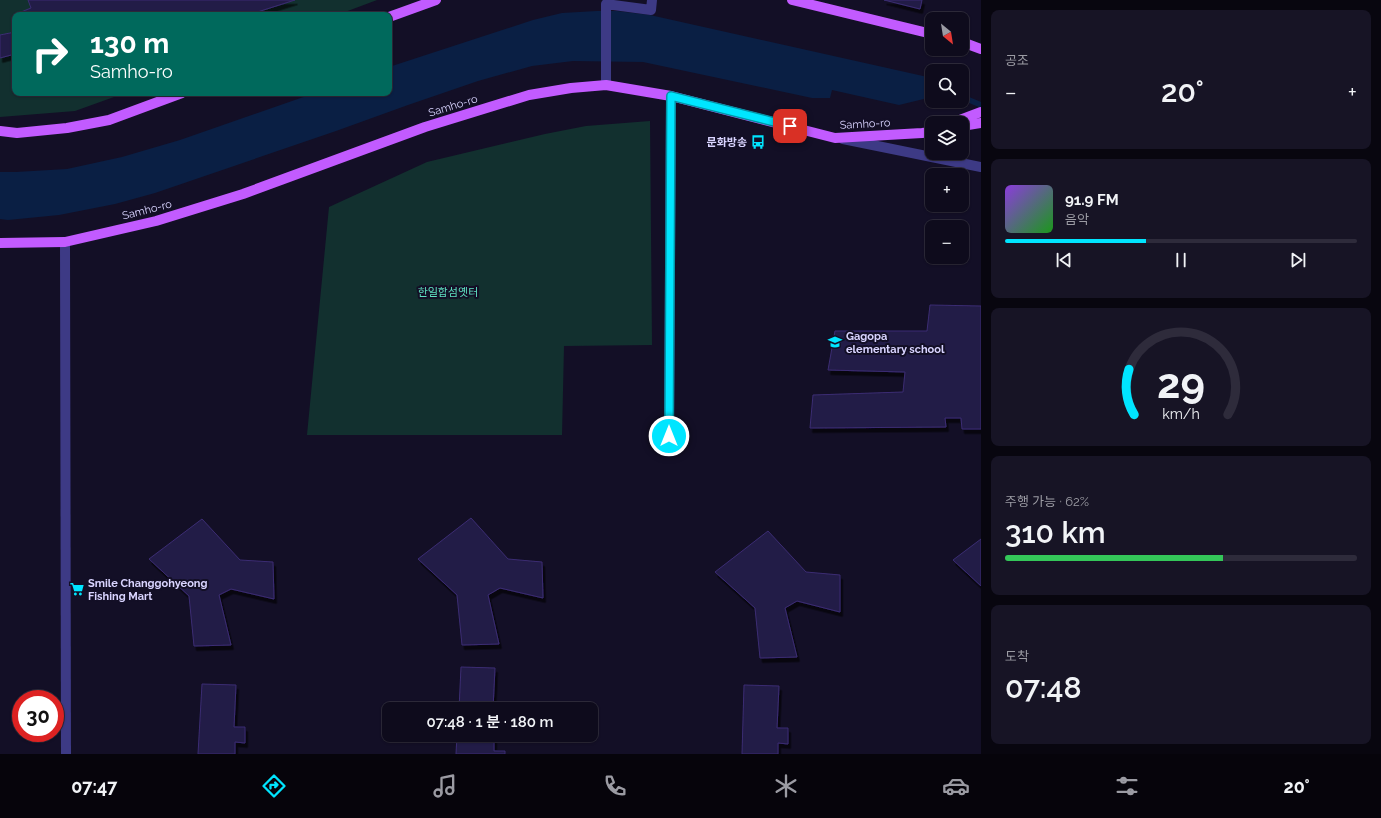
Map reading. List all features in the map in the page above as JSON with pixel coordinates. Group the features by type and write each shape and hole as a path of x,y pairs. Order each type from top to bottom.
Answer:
{"main road":[{"path":"392,16 436,0"},
{"path":"792,0 925,32"},
{"path":"969,43 981,45"},
{"path":"969,45 981,49"},
{"name":"Samho-ro","path":"0,243 64,242 156,221 243,194 425,127 529,95 571,88 606,84 671,96 835,138 925,131"},
{"path":"0,131 18,133 67,128 109,120 174,96"},
{"path":"969,117 981,112"},
{"path":"969,125 981,123"}],"street":[{"path":"606,84 606,4 651,10 652,0"},
{"path":"669,436 671,96"},
{"path":"835,138 981,167"},
{"path":"64,242 66,754"}],"green space":[{"path":"0,0 377,0 345,12 12,12 12,96 117,96 75,111 0,117"},
{"name":"한일합섬옛터","path":"650,121 652,345 564,346 562,435 307,435 329,207 427,162 545,134 586,126"}],"water":[{"path":"597,11 617,11 650,15 925,76 925,99 899,105 832,90 830,98 812,98 643,62 573,61 532,66 478,81 155,193 115,204 59,215 8,220 0,219 0,172 67,169 122,157 180,140 306,96 392,96 392,66 533,20 562,13"}],"building":[{"path":"28,0 295,0 257,12 21,12 31,8"},
{"path":"884,0 922,0 920,9"},
{"path":"12,33 12,55 0,58 0,35"},
{"path":"930,305 981,306 981,429 962,429 961,418 945,418 946,427 810,428 813,395 903,392 905,372 828,370 835,331 927,331"},
{"path":"471,518 508,559 542,562 543,598 500,588 488,595 499,644 462,645 457,595 418,559"},
{"path":"202,519 240,560 273,562 274,599 231,589 219,595 231,645 194,646 189,596 149,559"},
{"path":"768,531 806,572 840,575 840,612 797,601 785,608 797,657 760,658 755,608 715,572"},
{"path":"981,539 981,586 953,560"},
{"path":"461,667 495,668 493,702 459,702"},
{"path":"202,684 236,685 234,727 245,727 245,743 235,742 235,754 198,754"},
{"path":"744,685 779,686 777,728 788,728 788,744 778,743 778,754 742,754"},
{"path":"457,742 494,742 494,751 505,751 505,754 456,754"}],"waterway":[{"path":"969,100 981,105"}],"place":[{"name":"문화방송","path":"758,142"},
{"name":"Gagopa elementary school","path":"835,342"},
{"name":"Smile Changgohyeong Fishing Mart","path":"77,589"}],"route":[{"path":"669,436 671,96 790,126"}]}
